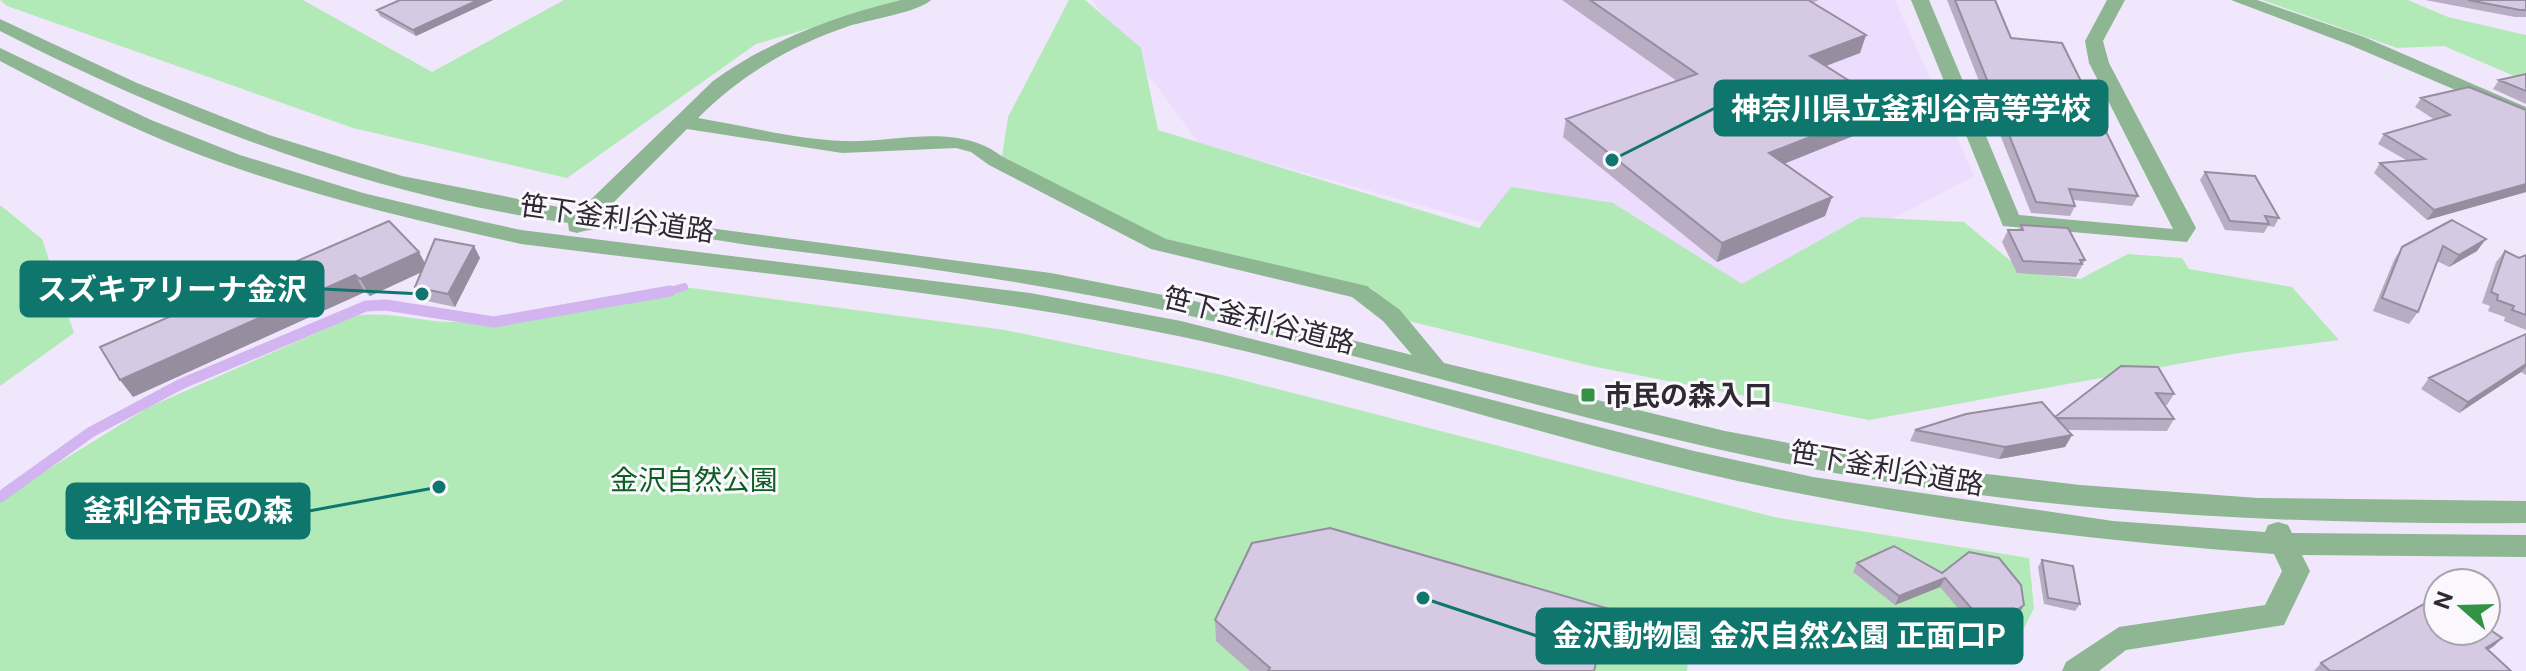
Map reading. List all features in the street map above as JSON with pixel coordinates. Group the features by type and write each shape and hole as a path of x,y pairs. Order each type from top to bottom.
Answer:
{"street":[{"path":"561,242 743,66 780,45 838,23 922,0"},
{"path":"1920,0 2011,221 2179,237 2185,228 2099,63 2094,41 2116,0"},
{"path":"2240,0 2357,41 2526,114"},
{"name":"笹下釜利谷道路","path":"0,24 145,96 293,152 511,207 969,267 1094,288 1202,309 1808,458 2003,488 2115,500 2267,510 2526,512"},
{"name":"笹下釜利谷道路","path":"0,54 112,111 194,146 280,174 458,224 561,242 1016,299 1181,329 1490,410 1813,487 2113,532 2283,544 2526,546"},
{"path":"682,122 842,147 956,142 978,147 996,161 1159,244 1359,291 1378,301 1398,321 1435,368"},
{"path":"2077,671 2119,639 2274,616 2296,571 2267,510"}],"shaded area":[{"path":"1092,0 1895,0 1974,176 1745,296 1199,143"}],"green space":[{"path":"0,0 303,0 432,72 564,0 906,0 756,44 567,178 353,128 7,6"},
{"path":"1069,0 1085,0 1141,48 1158,130 1479,228 1511,187 1613,203 1742,284 1861,217 1964,222 2024,272 2080,279 2128,254 2182,258 2189,269 2292,287 2339,340 2239,353 1869,420 1591,366 1405,320 1371,288 1163,241 1002,157 1008,117"},
{"path":"2262,0 2408,0 2448,17 2526,35 2526,81 2444,46 2397,48"},
{"path":"0,205 42,239 74,333 0,386"},
{"name":"金沢自然公園","path":"684,287 1005,330 1223,375 1774,517 2029,558 2034,608 2013,651 1693,621 1687,671 0,671 0,499 149,407 355,316 381,315 446,322 516,318 573,310"}],"building":[{"path":"400,0 478,0 413,30 377,10"},
{"path":"1590,0 1808,0 1866,35 1810,56 1889,106 1769,153 1832,197 1722,243 1566,119 1697,74"},
{"path":"1955,0 1995,0 2011,38 2062,43 2138,196 2069,189 2075,206 2036,202"},
{"path":"2468,0 2526,0 2526,10 2520,10"},
{"path":"2526,74 2526,91 2499,80"},
{"path":"2469,87 2526,110 2526,184 2434,210 2380,163 2425,159 2384,134 2450,115 2421,98"},
{"path":"2205,172 2255,176 2279,218 2265,216 2269,224 2230,221"},
{"path":"2452,220 2486,239 2459,255 2443,246 2418,312 2382,298 2402,247"},
{"path":"389,221 419,252 360,279 355,275 120,380 100,347"},
{"path":"2021,225 2068,228 2085,260 2080,260 2082,264 2023,261 2008,230 2023,230"},
{"path":"435,239 474,246 448,294 415,287"},
{"path":"2505,251 2519,258 2526,255 2526,315 2512,310 2514,306 2497,300 2498,295 2491,292"},
{"path":"2526,334 2526,364 2468,402 2429,378"},
{"path":"2121,366 2158,367 2174,394 2156,393 2174,419 2056,418 2072,435 2005,447 1915,430 1966,414 2042,402 2055,417"},
{"path":"1330,528 1609,609 1594,671 1268,671 1270,668 1215,620 1252,543"},
{"path":"1894,546 1942,573 1969,552 1999,558 2021,585 2024,605 2005,618 1972,609 1945,578 1899,596 1857,563"},
{"path":"2042,560 2073,566 2080,604 2048,598"},
{"path":"2422,605 2422,647 2488,647 2511,671 2330,671 2321,663"}],"waterway":[{"path":"670,291 684,287"},
{"path":"0,497 91,432 181,384 366,306 386,305 494,322 670,291"},
{"path":"663,293 670,291"}],"place":[{"name":"神奈川県立釜利谷高等学校","path":"1612,160"},
{"name":"スズキアリーナ金沢","path":"422,294"},
{"name":"市民の森入口","path":"1588,395"},
{"name":"釜利谷市民の森","path":"439,487"},
{"name":"金沢動物園 金沢自然公園 正面口P","path":"1423,598"}]}
